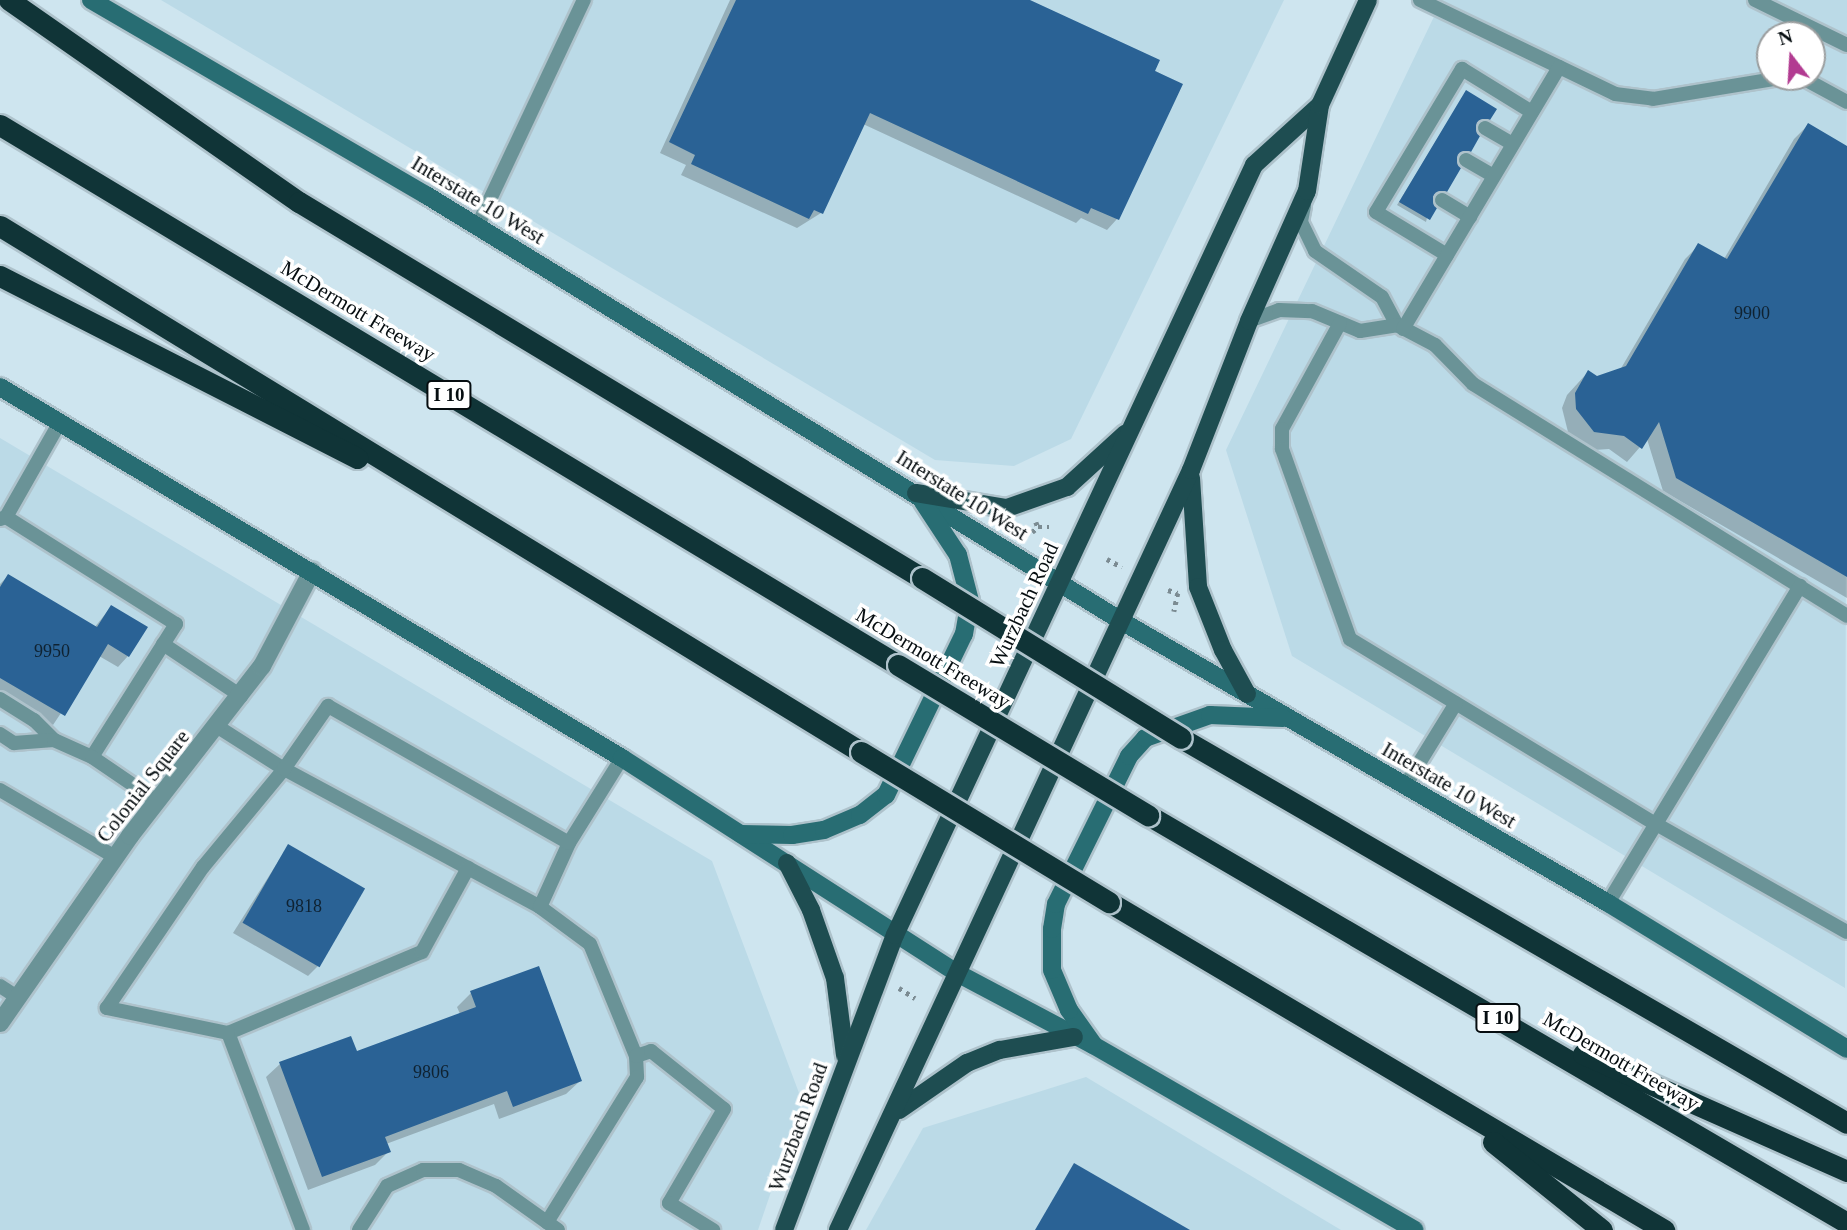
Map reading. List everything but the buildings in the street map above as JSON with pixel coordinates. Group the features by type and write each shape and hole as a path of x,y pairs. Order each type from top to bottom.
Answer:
{"highway":[{"path":"9,0 299,202 922,578 1181,738 1847,1123"},
{"name":"McDermott Freeway","path":"0,125 1148,816 1847,1223"},
{"path":"0,226 1109,902 1664,1230"},
{"path":"0,276 498,529"},
{"path":"1482,1009 1847,1171"},
{"path":"1434,1094 1602,1230"}],"main road":[{"name":"Interstate 10 West","path":"91,0 477,227 1124,622 1608,903 1847,1049"},
{"name":"Wurzbach Road","path":"838,1230 1124,622 1191,470 1249,321 1307,191 1320,105 1368,0"},
{"name":"Wurzbach Road","path":"784,1230 895,935 1254,164 1320,105"},
{"path":"0,387 622,758 957,973 1093,1045 1415,1230"},
{"path":"916,493 1007,508 1044,497 1067,487 1133,426"},
{"path":"1191,470 1192,554 1198,587 1223,650 1247,694"},
{"path":"741,834 792,835 824,830 860,816 886,795 964,634 970,601 958,555 916,493"},
{"path":"1093,1045 1069,1010 1052,970 1052,929 1056,904 1129,756 1145,738 1167,727 1210,715 1290,719"},
{"path":"787,863 811,910 835,978 844,1017 845,1063"},
{"path":"894,1114 924,1088 967,1063 1000,1050 1074,1037"}],"street":[{"name":"Colonial Square","path":"0,1023 115,857 218,727 262,666 312,571"}],"lane":[{"path":"477,227 584,0"},
{"path":"1420,0 1615,94 1653,99 1756,82"},
{"path":"1755,0 1847,45"},
{"path":"1400,327 1447,255 1559,67"},
{"path":"1447,255 1376,212 1406,177 1448,108 1462,69 1532,111"},
{"path":"1826,91 1847,102"},
{"path":"1485,128 1513,144"},
{"path":"1466,160 1494,176"},
{"path":"1307,191 1301,222 1315,251 1382,297 1400,327 1435,345 1473,384 1847,616"},
{"path":"1442,200 1470,217"},
{"path":"1249,321 1279,310 1312,311 1360,331 1400,327"},
{"path":"1340,323 1282,429 1282,449 1350,639 1656,824 1847,932"},
{"path":"60,422 3,518 177,624 92,757"},
{"path":"1608,903 1800,586"},
{"path":"163,644 241,696"},
{"path":"0,699 34,720 54,740 92,757 158,802"},
{"path":"1405,786 1456,703"},
{"path":"468,868 422,952 228,1033 107,1008 203,867 284,769 328,706 569,843"},
{"path":"218,727 284,769 540,907 590,944 636,1056 637,1077 552,1226 496,1186 459,1170 423,1170 387,1186 359,1230"},
{"path":"0,734 14,743 54,740"},
{"path":"540,907 569,843 622,758"},
{"path":"0,790 115,857"},
{"path":"0,986 16,998"},
{"path":"228,1033 303,1230"},
{"path":"636,1056 651,1051 724,1109 669,1203 713,1230"}],"path":[{"path":"1032,532 1037,524 1049,527"},
{"path":"1107,559 1127,569"},
{"path":"899,988 915,998"}],"shaded area":[{"path":"161,0 1284,0 1071,439 1014,466 935,460"},
{"path":"1442,0 1847,0 1845,988 1292,656 1226,450"},
{"path":"0,438 712,861 802,1101 758,1230 0,1230"},
{"path":"1086,1077 1341,1230 866,1230 923,1128"}]}
